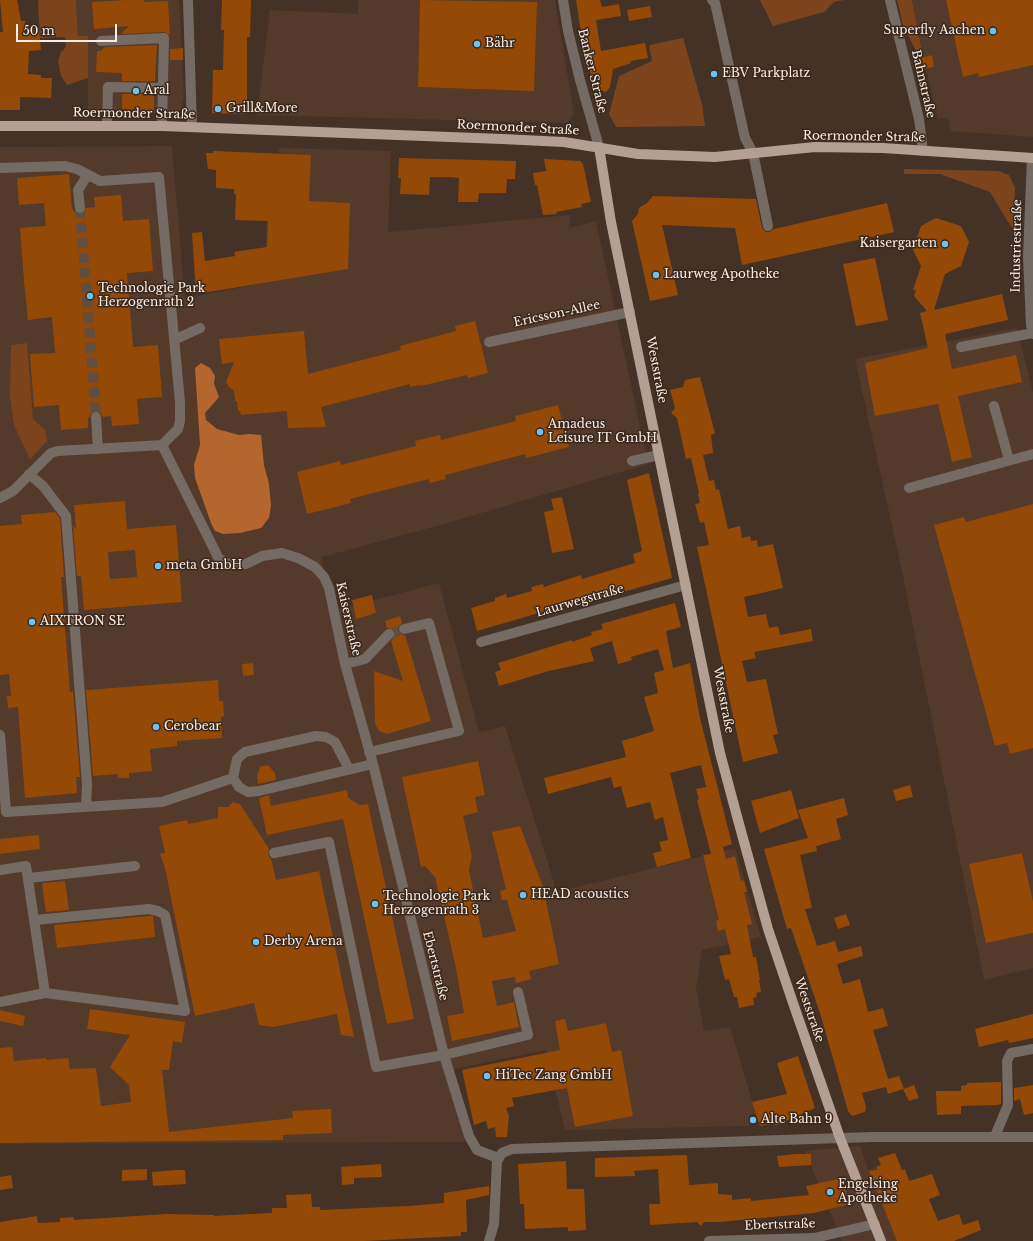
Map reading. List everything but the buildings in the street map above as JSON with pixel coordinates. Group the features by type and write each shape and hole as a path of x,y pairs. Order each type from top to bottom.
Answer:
{"main road":[{"name":"Roermonder Straße","path":"0,126 162,126 556,141 638,154 715,157 815,147 923,151 1033,158"},
{"name":"Weststraße","path":"599,147 611,222 720,753 753,878 793,1003 840,1138 881,1241"}],"street":[{"path":"188,0 192,127"},
{"name":"Banker Straße","path":"563,0 568,31 599,147"},
{"path":"712,0 715,3 745,138 753,153 768,226"},
{"name":"Bahnstraße","path":"890,0 918,119 923,151"},
{"path":"101,41 164,38 162,126"},
{"path":"107,126 108,88 163,88"},
{"name":"Industriestraße","path":"1033,158 1028,276 1033,334"},
{"path":"0,168 66,166 77,169 87,176 100,181 160,177 180,421 178,429 162,445 52,453 13,490 0,498"},
{"path":"80,208 78,190 87,176"},
{"name":"Ericsson-Allee","path":"489,342 630,312"},
{"path":"174,340 200,328"},
{"path":"961,347 1033,334"},
{"path":"994,406 1009,460"},
{"path":"96,417 98,449"},
{"name":"Kaiserstraße","path":"162,445 219,559 230,565 246,564 262,556 282,553 298,558 315,567 324,577 329,588 346,664 369,752 374,764"},
{"path":"909,488 1033,454"},
{"path":"632,461 660,455"},
{"path":"29,474 43,486 66,516 87,784 86,807"},
{"name":"Laurwegstraße","path":"481,642 686,585"},
{"path":"369,752 459,731 429,623 404,629"},
{"path":"346,664 365,659 389,634"},
{"path":"0,735 6,812 162,802 232,778"},
{"path":"232,778 237,759 245,752 316,736 326,737 335,742 349,769"},
{"path":"232,778 239,787 248,792 259,791 374,764"},
{"name":"Ebertstraße","path":"374,764 444,1055 469,1136 477,1150 498,1158"},
{"path":"274,853 329,842 376,1067 444,1055 528,1036 518,992"},
{"path":"0,870 26,866 45,993"},
{"path":"29,878 135,866"},
{"path":"0,1002 45,993 185,1011 165,915 162,913 149,909 35,920"},
{"path":"995,1136 1008,1105 1007,1062 1011,1053 1033,1049"},
{"path":"489,1241 494,1224 498,1158 502,1153 512,1149 592,1145 840,1138 995,1136 1033,1138"},
{"name":"Ebertstraße","path":"709,1241 814,1238 875,1224"}],"shaded area":[{"path":"38,0 76,0 78,36 88,36 88,78 67,85 61,76 58,61 61,52 66,47 65,37 40,38"},
{"path":"76,0 179,0 184,96 181,109 171,114 88,110 88,36 78,36"},
{"path":"358,0 555,0 574,114 567,123 257,115 270,10 358,14"},
{"path":"760,0 844,0 834,2 824,12 773,26"},
{"path":"897,0 912,0 923,56 919,57 903,25"},
{"path":"912,0 1033,0 1033,137 950,131 950,122 946,118 938,119 926,69 923,69 920,58 923,56"},
{"path":"683,38 702,104 705,126 616,127 609,114 619,76 652,61 649,45"},
{"path":"172,146 185,298 264,283 267,208 276,209 279,148 391,151 388,232 570,215 569,228 596,221 648,464 444,524 322,557 324,588 330,612 439,583 479,732 505,726 557,892 735,848 761,937 702,950 696,987 704,1031 730,1027 756,1114 749,1115 749,1126 565,1130 546,1050 445,1071 465,1142 0,1144 0,147"},
{"path":"904,169 998,171 1009,175 1015,188 1013,230 990,192 940,174 904,174"},
{"path":"1017,328 1033,393 1033,968 984,980 902,571 855,359"},
{"path":"27,343 33,419 45,430 47,441 30,459 14,425 10,397 11,345"},
{"path":"201,363 210,368 215,376 214,384 219,397 205,413 206,420 217,429 239,435 261,435 264,465 269,484 271,506 269,518 261,528 240,533 223,534 215,531 211,523 195,478 194,465 200,445 195,368"},
{"path":"860,1146 868,1170 888,1162 918,1241 842,1241 805,1151"}],"tunnel":[{"path":"80,208 96,417"},
{"path":"389,634 404,629"}],"place":[{"name":"Superfly Aachen","path":"993,31"},
{"name":"Bähr","path":"477,44"},
{"name":"EBV Parkplatz","path":"714,74"},
{"name":"Aral","path":"136,91"},
{"name":"Grill&More","path":"218,109"},
{"name":"Kaisergarten","path":"945,244"},
{"name":"Laurweg Apotheke","path":"656,275"},
{"name":"Technologie Park Herzogenrath 2","path":"90,296"},
{"name":"Amadeus Leisure IT GmbH","path":"540,432"},
{"name":"meta GmbH","path":"158,566"},
{"name":"AIXTRON SE","path":"32,622"},
{"name":"Cerobear","path":"156,727"},
{"name":"HEAD acoustics","path":"523,895"},
{"name":"Technologie Park Herzogenrath 3","path":"375,904"},
{"name":"Derby Arena","path":"256,942"},
{"name":"HiTec Zang GmbH","path":"487,1076"},
{"name":"Alte Bahn 9","path":"753,1120"},
{"name":"Engelsing Apotheke","path":"830,1192"}]}
